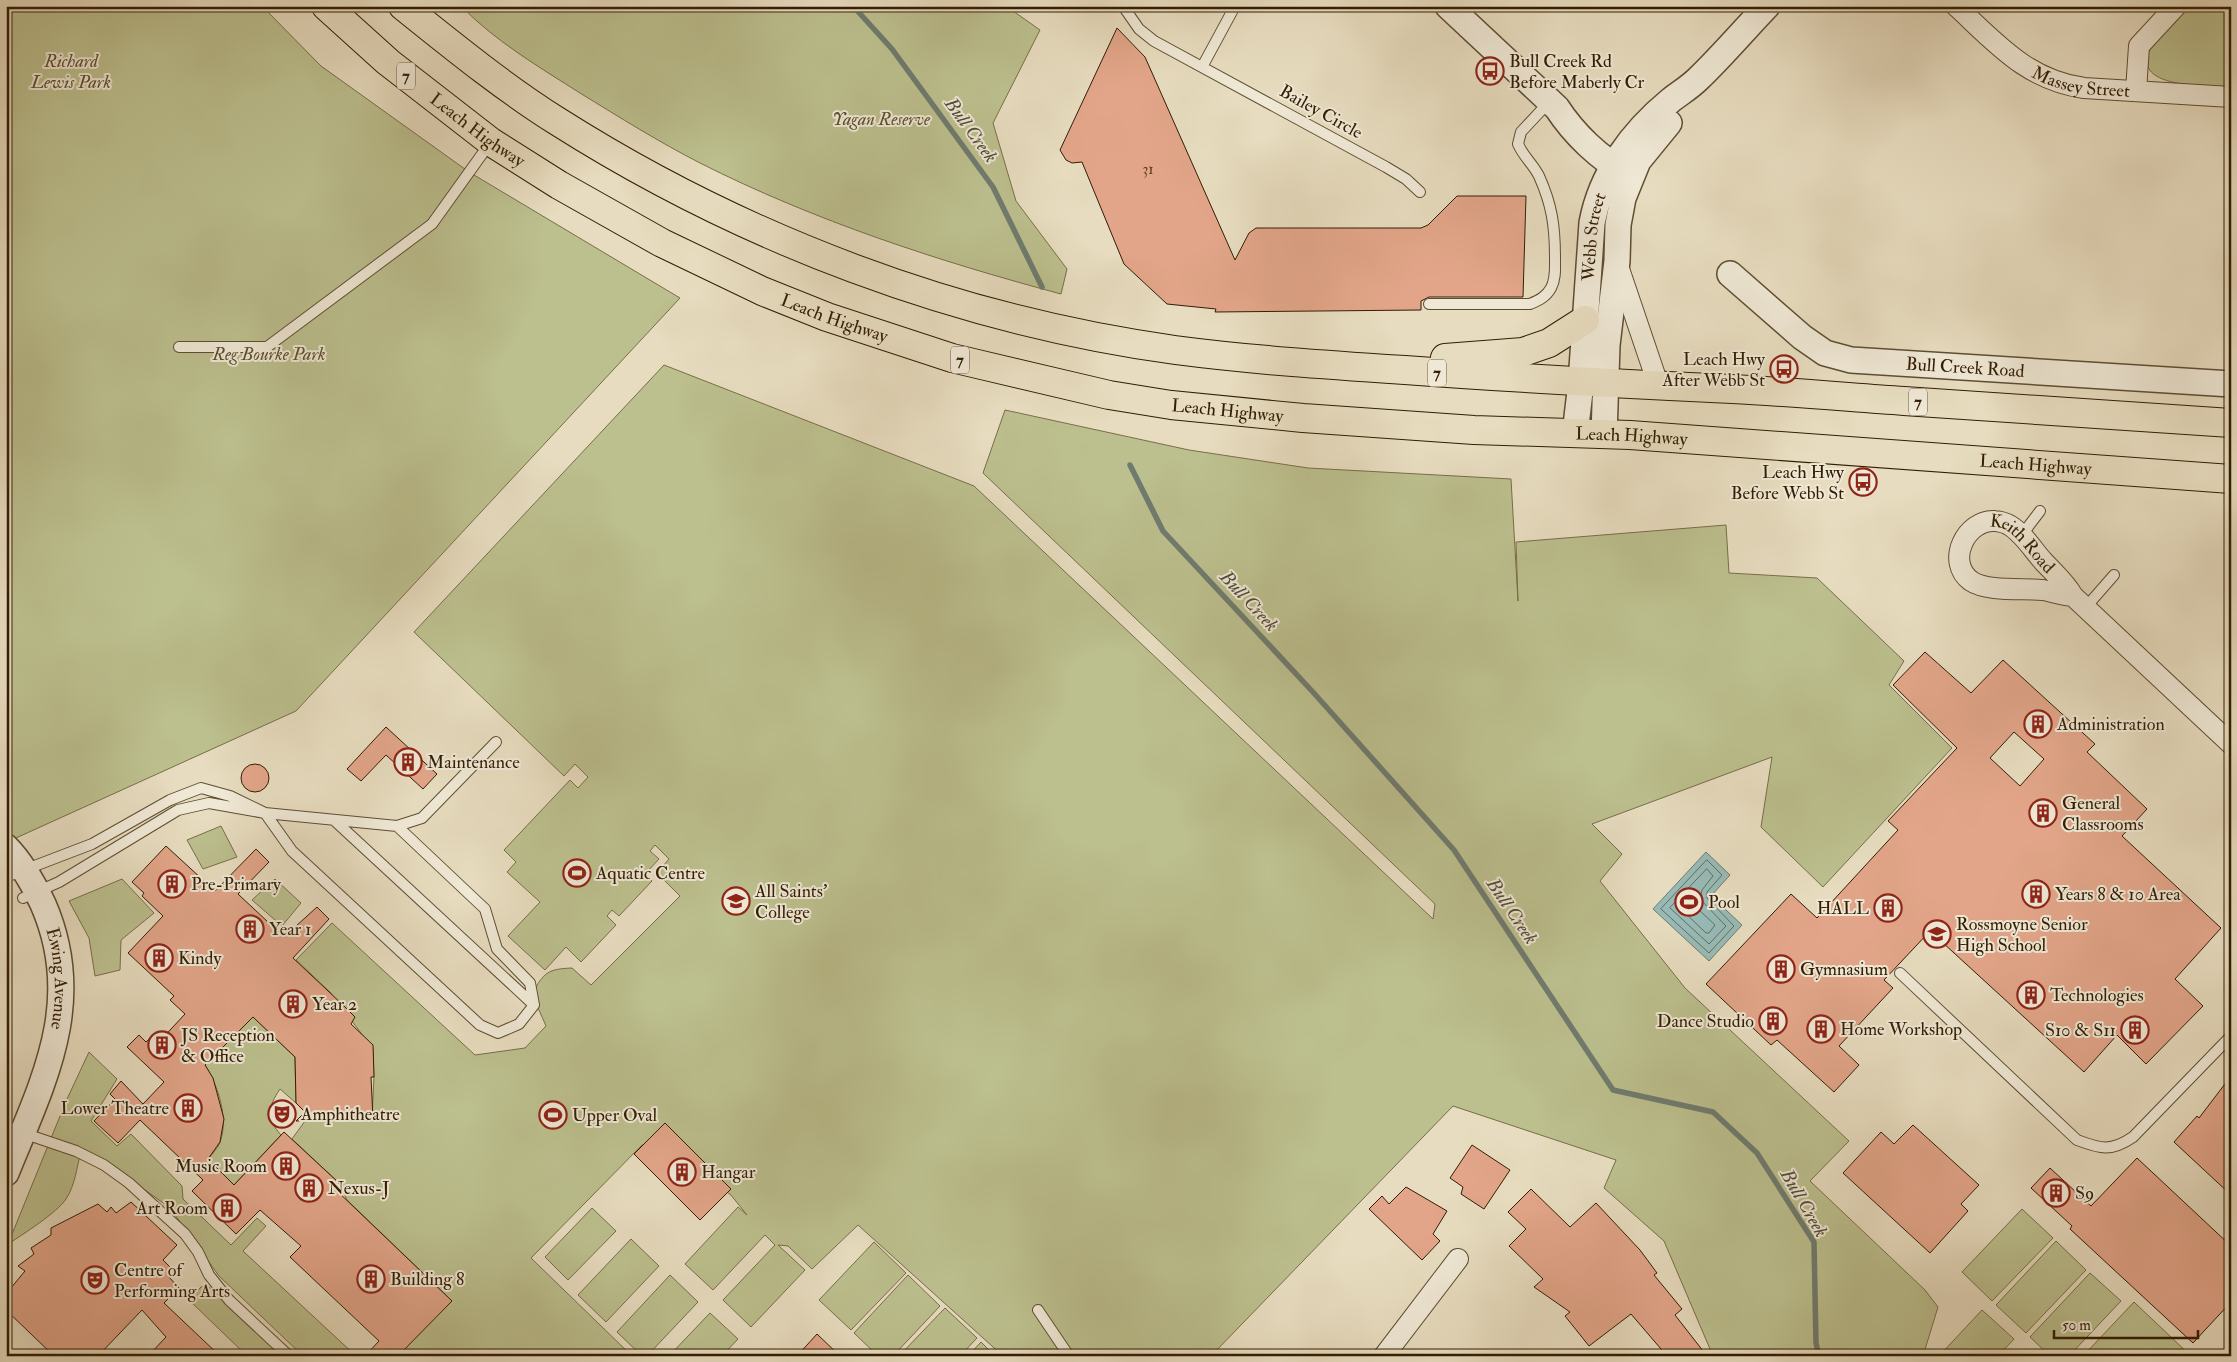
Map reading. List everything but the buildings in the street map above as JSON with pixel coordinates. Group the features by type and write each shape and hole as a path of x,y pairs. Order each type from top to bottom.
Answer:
{"highway":[{"name":"Leach Highway","path":"326,6 388,62 491,142 559,185 662,243 762,291 827,317 952,358 1109,395 1171,404 1313,419 1474,430 1604,435 1926,455 2231,479"},
{"name":"7","path":"403,6 493,77 555,120 692,199 820,255 970,307 1046,325 1175,350 1314,364 1593,384 1735,389 2231,423"},
{"path":"1314,364 1486,356 1523,352 1549,344 1585,320"}],"street":[{"path":"1448,6 1553,104 1568,124 1626,164"},
{"name":"Webb Street","path":"1604,435 1593,384 1585,320 1592,223 1602,184 1626,164 1670,101 1698,80 1767,6"},
{"name":"Massey Street","path":"1956,6 2016,61 2044,78 2077,87 2231,97"},
{"path":"2136,91 2140,46 2176,6"},
{"name":"Webb Street","path":"1575,434 1607,345 1617,261 1618,225 1626,164"},
{"name":"Webb Street","path":"1617,261 1659,387"},
{"name":"Bull Creek Road","path":"1730,274 1802,337 1825,353 1851,360 2231,384"},
{"name":"Keith Road","path":"2080,602 2029,589 1989,587 1972,582 1963,572 1959,563 1959,550 1970,531 1983,524 1994,520 2009,525 2066,583 2080,602 2231,744"},
{"name":"Ewing Avenue","path":"6,847 14,871 30,895 42,947 47,981 46,1009 40,1041 12,1131 6,1173"},
{"path":"1384,1356 1458,1259"}],"lane":[{"name":"Bailey Circle","path":"1122,6 1139,29 1154,41 1386,167 1406,179 1420,192"},
{"path":"1202,66 1235,6"},
{"path":"1429,304 1530,304 1542,299 1551,288 1555,276 1555,227 1553,215 1537,171 1522,155 1518,144 1521,132 1553,104"},
{"path":"180,347 267,347 432,224 491,142"},
{"path":"2021,536 2040,511"},
{"path":"2080,602 2114,575"},
{"path":"30,895 59,882 178,810 209,803 265,813 397,826 422,818 496,742"},
{"path":"14,871 51,861 92,844 170,800 201,788 230,796 265,813 292,851 480,1026 498,1033 519,1024 534,1005 530,983 498,949 485,909 397,826"},
{"path":"334,820 534,1005"},
{"path":"1900,973 2077,1140 2106,1149 2121,1145 2133,1136 2231,1036"},
{"path":"12,1131 76,1151 104,1165 153,1203 185,1234 198,1252 209,1275 229,1300 289,1356"},
{"path":"1038,1310 1069,1356"}],"green space":[{"name":"Reg Bourke Park","path":"6,6 262,6 321,66 469,172 680,298 296,711 16,838 6,831"},
{"name":"Yagan Reserve","path":"461,6 1006,6 1040,30 993,123 1016,201 1067,269 1061,294 969,268 878,238 743,184 669,147 580,93 503,42"},
{"path":"2188,6 2231,6 2231,87 2190,85 2174,82 2160,78 2151,71 2147,61 2154,41"},
{"name":"All Saints’ College","path":"664,365 974,486 1433,919 1435,904 983,473 1005,410 1189,450 1308,468 1511,479 1518,601 1516,542 1726,525 1729,573 1817,578 1904,661 1889,685 1952,748 1823,887 1761,827 1772,757 1592,824 1622,854 1600,881 1685,988 1849,1141 1810,1181 1925,1290 1938,1307 1923,1356 1713,1356 1664,1241 1604,1188 1616,1160 1453,1106 1211,1356 1008,1356 1006,1352 1003,1356 858,1225 812,1269 788,1246 778,1245 805,1270 751,1327 723,1300 775,1245 765,1235 713,1290 685,1264 738,1207 747,1215 731,1195 709,1179 659,1146 642,1145 531,1258 632,1356 398,1356 451,1300 347,1200 339,1183 292,1139 305,1121 372,1119 374,1077 373,1049 330,992 296,960 332,923 475,1055 525,1048 546,1026 532,994 547,973 557,969 572,968 591,985 680,896 657,873 669,859 655,845 650,851 659,859 645,874 652,881 619,916 612,910 607,916 616,925 581,962 566,947 545,970 508,936 540,902 507,872 516,862 504,850 570,780 578,788 588,777 575,764 564,776 414,632"},
{"path":"221,826 237,857 203,869 187,840"},
{"path":"122,879 154,913 121,940 120,970 95,976 89,938 69,901"},
{"path":"275,879 301,903 282,926 252,900"},
{"path":"253,1017 295,1057 296,1103 280,1089 273,1101 270,1112 273,1123 281,1135 234,1185 208,1159 219,1144 222,1133 223,1113 218,1092 205,1065"},
{"path":"89,1052 117,1079 91,1121 117,1146 131,1134 182,1186 183,1199 231,1245 257,1218 266,1226 243,1251 356,1356 303,1356 219,1276 170,1208 123,1174 81,1151 74,1182 66,1199 48,1217 8,1244 67,1099"},
{"path":"592,1208 616,1231 568,1280 545,1257"},
{"path":"2022,1209 2053,1238 1992,1301 1962,1272"},
{"path":"631,1239 659,1266 606,1322 578,1295"},
{"path":"2056,1241 2086,1270 2026,1333 1996,1305"},
{"path":"874,1242 906,1273 851,1330 819,1300"},
{"path":"2090,1273 2121,1301 2069,1356 2050,1356 2030,1337"},
{"path":"670,1275 698,1302 647,1356 642,1356 617,1332"},
{"path":"908,1275 940,1306 893,1356 878,1356 854,1333"},
{"path":"207,1285 282,1356 247,1356 189,1300 201,1287"},
{"path":"2134,1302 2191,1356 2083,1356"},
{"path":"945,1308 977,1338 960,1356 899,1356"},
{"path":"1982,1310 2014,1339 1998,1356 1939,1356"},
{"path":"710,1313 738,1339 722,1356 669,1356"},
{"path":"981,1342 995,1356 968,1356"}],"water":[{"name":"Pool","path":"1706,852 1730,875 1711,896 1742,925 1709,961 1653,909"}],"waterway":[{"name":"Bull Creek","path":"853,6 892,49 993,187 1042,287"},
{"name":"Bull Creek","path":"1130,465 1163,531 1312,691 1454,850 1613,1090 1713,1112 1757,1153 1814,1242 1816,1343 1819,1356"}],"place":[{"name":"Bull Creek Rd Before Maberly Cr","path":"1490,71"},
{"name":"Leach Hwy After Webb St","path":"1784,369"},
{"name":"Leach Hwy Before Webb St","path":"1863,482"},
{"name":"Administration","path":"2038,724"},
{"name":"Maintenance","path":"408,762"},
{"name":"General Classrooms","path":"2043,813"},
{"name":"Aquatic Centre","path":"577,873"},
{"name":"Pre-Primary","path":"172,884"},
{"name":"Years 8 & 10 Area","path":"2036,894"},
{"name":"All Saints’ College","path":"736,901"},
{"name":"Pool","path":"1689,902"},
{"name":"HALL","path":"1888,908"},
{"name":"Year 1","path":"250,929"},
{"name":"Rossmoyne Senior High School","path":"1937,934"},
{"name":"Kindy","path":"159,958"},
{"name":"Gymnasium","path":"1781,969"},
{"name":"Technologies","path":"2031,995"},
{"name":"Year 2","path":"293,1004"},
{"name":"Dance Studio","path":"1773,1021"},
{"name":"Home Workshop","path":"1821,1029"},
{"name":"S10 & S11","path":"2135,1030"},
{"name":"JS Reception & Office","path":"162,1045"},
{"name":"Lower Theatre","path":"188,1108"},
{"name":"Amphitheatre","path":"282,1114"},
{"name":"Upper Oval","path":"553,1115"},
{"name":"Music Room","path":"286,1166"},
{"name":"Hangar","path":"682,1172"},
{"name":"Nexus-J","path":"309,1188"},
{"name":"S9","path":"2056,1193"},
{"name":"Art Room","path":"227,1208"},
{"name":"Building 8","path":"371,1279"},
{"name":"Centre of Performing Arts","path":"95,1280"}],"park label":[{"name":"Richard Lewis Park","path":"71,71"}]}
